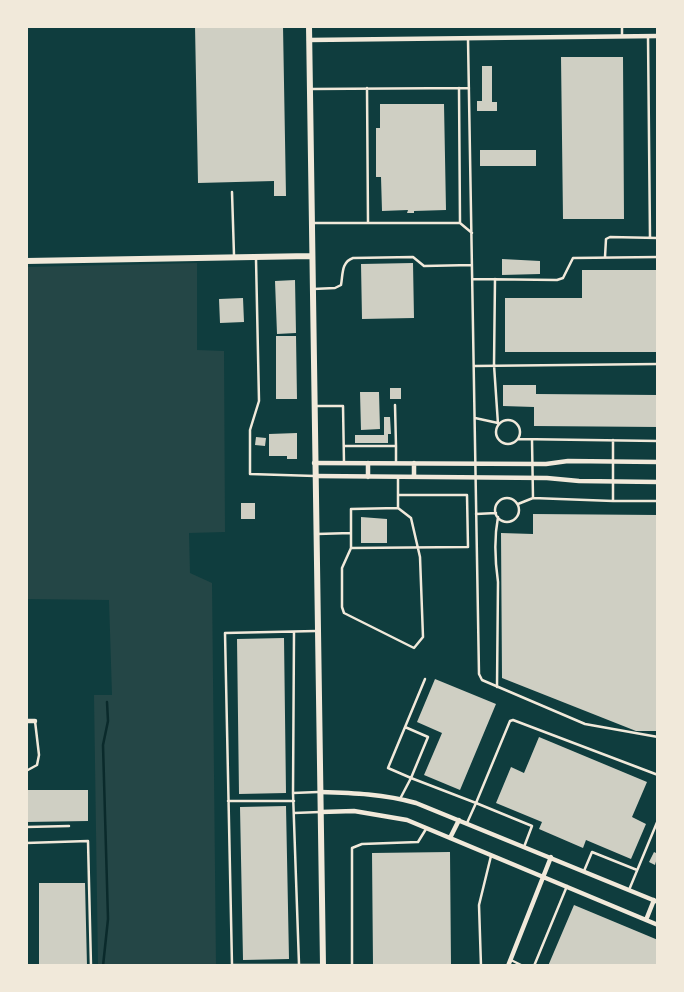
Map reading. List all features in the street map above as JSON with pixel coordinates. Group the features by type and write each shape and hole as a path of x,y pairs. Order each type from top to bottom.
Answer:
{"main road":[{"path":"309,26 313,406 323,965"},
{"path":"26,261 311,256"}],"street":[{"path":"309,40 658,36"},
{"path":"314,463 533,464 568,461 658,462"},
{"path":"368,463 368,477"},
{"path":"414,464 414,477"},
{"path":"315,476 533,478 658,482"},
{"path":"26,721 34,721"},
{"path":"320,792 370,793 400,798 467,823 656,901 646,920"},
{"path":"320,812 354,811 407,820 658,924"},
{"path":"450,838 459,820"},
{"path":"508,966 551,857"}],"lane":[{"path":"622,26 622,36"},
{"path":"648,36 650,238"},
{"path":"468,38 479,674 482,680 585,724 620,732 658,737"},
{"path":"367,88 368,222"},
{"path":"459,88 460,223"},
{"path":"309,89 469,88"},
{"path":"232,192 234,256"},
{"path":"311,223 460,223 472,233"},
{"path":"605,257 606,239 658,238"},
{"path":"256,256 259,401 250,430 250,474 315,476"},
{"path":"472,279 556,280 563,278 573,258 658,257"},
{"path":"312,289 335,288 341,285 344,266 348,260 353,258 413,258 424,266 472,265"},
{"path":"475,418 498,423 504,420 515,422 520,428 518,439 512,444 500,442 496,435 498,423 494,365 495,279"},
{"path":"474,366 658,364"},
{"path":"395,405 396,463"},
{"path":"313,406 343,406 344,463"},
{"path":"518,439 658,441"},
{"path":"532,440 533,498"},
{"path":"613,440 613,500"},
{"path":"344,446 396,446"},
{"path":"398,477 398,508"},
{"path":"351,548 468,547 467,495 398,495"},
{"path":"497,687 498,582 496,566 498,517 496,506 504,498 512,499 518,504 520,511 514,520 507,522 498,517"},
{"path":"518,504 533,498 658,501"},
{"path":"398,508 410,518 418,547 423,637 414,648 344,612 342,607 342,568 351,548 351,533 351,509 398,508"},
{"path":"476,514 496,513"},
{"path":"316,534 351,533"},
{"path":"318,631 225,633 232,965 323,965"},
{"path":"294,632 293,793 299,965"},
{"path":"425,679 388,768 532,826 524,847"},
{"path":"467,823 510,721 513,720 658,775"},
{"path":"26,771 37,766 39,755 34,721"},
{"path":"400,798 411,778 428,737 405,727"},
{"path":"293,793 320,792"},
{"path":"228,801 294,801"},
{"path":"294,813 320,812"},
{"path":"629,890 656,829 658,820"},
{"path":"26,826 69,826"},
{"path":"352,966 352,848 362,844 418,842 427,828"},
{"path":"26,843 88,841 91,966"},
{"path":"584,871 592,852 637,870"},
{"path":"481,966 479,905 491,855"},
{"path":"534,966 567,886"},
{"path":"510,960 523,966"}],"shaded area":[{"path":"197,263 197,350 224,351 225,532 189,533 190,573 212,583 216,966 98,966 94,695 112,695 109,600 26,599 26,267"}],"building":[{"path":"195,26 283,26 286,196 274,196 274,181 198,183"},
{"path":"561,57 623,57 624,219 563,219"},
{"path":"482,66 492,66 492,102 497,102 497,111 477,111 477,101 482,101"},
{"path":"380,104 444,104 446,210 414,211 414,213 407,213 408,210 382,211 381,177 376,177 376,128 380,128"},
{"path":"480,150 536,150 536,166 480,166"},
{"path":"502,259 540,261 540,274 502,275"},
{"path":"413,263 414,318 362,319 361,264"},
{"path":"582,270 658,270 658,352 505,352 505,298 582,298"},
{"path":"295,280 296,333 277,334 275,281"},
{"path":"243,298 244,322 220,323 219,299"},
{"path":"276,336 296,336 297,399 276,399"},
{"path":"503,385 536,385 536,394 658,395 658,427 534,426 534,407 503,406"},
{"path":"390,388 401,388 401,399 390,399"},
{"path":"360,392 379,392 380,429 361,430"},
{"path":"384,417 390,417 391,434 388,434 388,443 355,443 355,435 384,435"},
{"path":"297,433 297,459 287,459 287,456 269,456 269,434"},
{"path":"256,437 266,438 265,446 255,445"},
{"path":"241,503 255,503 255,519 241,519"},
{"path":"533,514 658,515 656,731 636,731 502,678 501,533 533,534"},
{"path":"361,517 387,519 387,543 361,543"},
{"path":"284,638 286,793 239,794 237,639"},
{"path":"435,679 496,704 460,790 424,775 442,733 417,722"},
{"path":"539,737 647,782 632,817 646,824 631,859 586,840 583,848 539,829 542,822 496,803 511,767 524,773"},
{"path":"26,790 88,790 88,821 26,822"},
{"path":"286,806 289,959 243,960 240,807"},
{"path":"450,852 451,966 373,966 372,853"},
{"path":"654,852 658,854 655,865 649,862"},
{"path":"39,883 85,883 87,966 39,966"},
{"path":"574,905 658,940 656,966 548,966"}],"waterway":[{"path":"103,966 108,919 103,745 108,721 107,702"}]}
